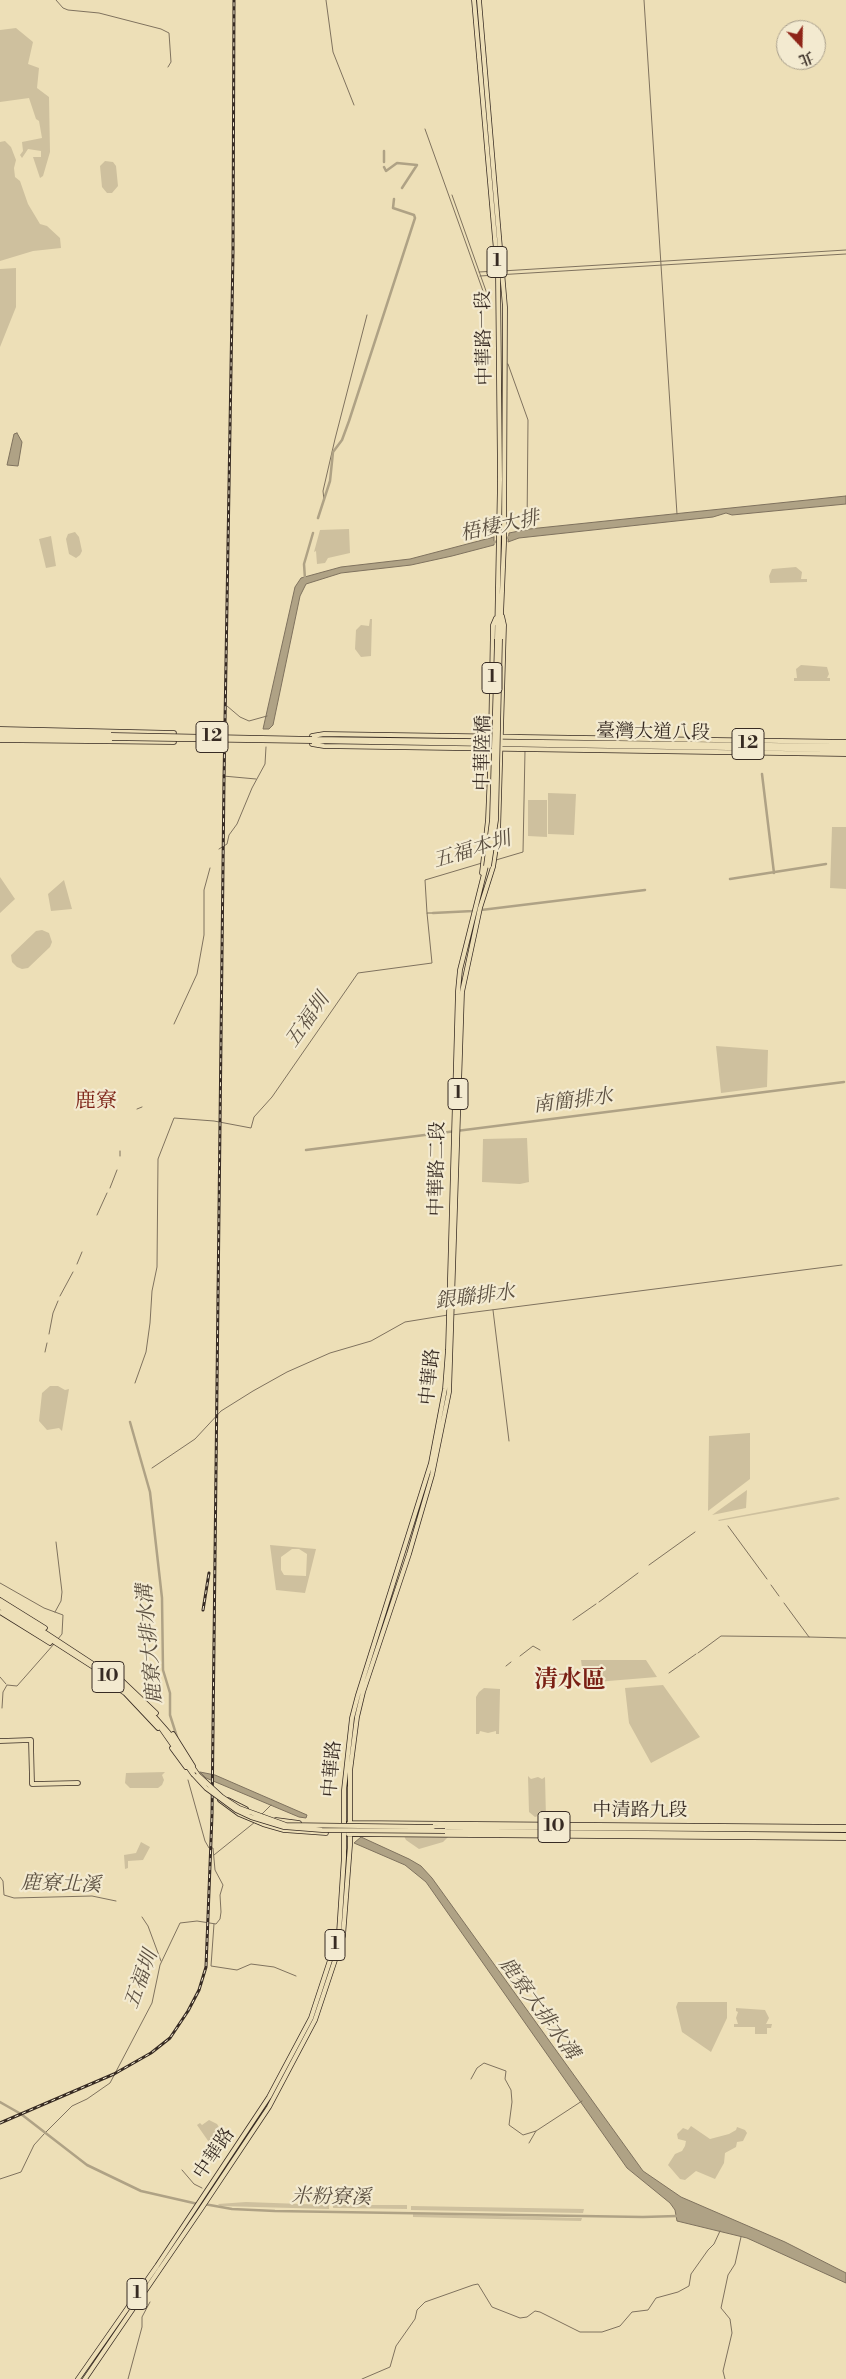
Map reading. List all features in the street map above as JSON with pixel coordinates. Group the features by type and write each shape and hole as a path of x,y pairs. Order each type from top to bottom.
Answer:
{"main road":[{"name":"中華路一段","path":"474,0 498,273 502,533 504,543 502,616 499,639"},
{"name":"中華路一段","path":"479,0 505,307 502,533 499,544 496,616 499,639"},
{"name":"中華路一段","path":"491,742 493,625 496,616"},
{"name":"中華路一段","path":"502,616 504,625 502,743"},
{"name":"中華陸橋","path":"488,866 492,820 499,639"},
{"name":"12","path":"0,735 102,731 112,737 174,742"},
{"name":"12","path":"0,735 23,740 174,733"},
{"name":"臺灣大道八段","path":"312,740 324,734 502,743 846,754"},
{"name":"12","path":"0,735 102,737"},
{"name":"12","path":"0,735 27,737 312,740"},
{"path":"23,740 27,737"},
{"name":"臺灣大道八段","path":"649,743 653,739"},
{"name":"臺灣大道八段","path":"502,743 653,739 846,742"},
{"name":"臺灣大道八段","path":"312,740 324,746 491,742"},
{"name":"臺灣大道八段","path":"312,740 846,750"},
{"name":"中華路二段","path":"451,1314 458,991 482,877 488,820 491,742"},
{"name":"臺灣大道八段","path":"502,743 846,746"},
{"name":"中華路二段","path":"451,1314 462,992 465,972 488,878 493,867 498,834 502,743"},
{"name":"中華路二段","path":"488,866 488,878"},
{"name":"中華路二段","path":"482,877 488,866"},
{"name":"中華路","path":"85,2379 202,2210 269,2107 315,2020 343,1936 350,1834 347,1823 346,1758 358,1695 418,1510 438,1432 445,1389 451,1314"},
{"path":"0,1603 45,1628"},
{"name":"10","path":"0,1603 98,1670 137,1701 156,1721 192,1774 221,1798 251,1817 284,1827 322,1830 447,1829"},
{"name":"10","path":"0,1603 99,1668 139,1699 168,1732 198,1775 221,1798 254,1815 286,1825 433,1825"},
{"path":"0,1612 50,1643"},
{"path":"116,1675 160,1717 181,1745 198,1775"},
{"path":"113,1685 154,1723 181,1762 192,1774"},
{"path":"0,1741 30,1740 32,1784 78,1783"},
{"path":"221,1798 249,1811 281,1821 324,1823"},
{"path":"221,1798 239,1814 263,1824 284,1830 326,1833"},
{"name":"中華路","path":"113,2327 157,2266 269,2098 311,2018 338,1933 342,1911 344,1834 347,1823"},
{"name":"中清路九段","path":"347,1823 846,1828"},
{"name":"中清路九段","path":"433,1825 447,1829 675,1835"},
{"name":"中清路九段","path":"436,1834 447,1829 846,1828"},
{"name":"中清路九段","path":"344,1834 846,1837"},
{"path":"113,2327 118,2330"},
{"name":"1","path":"78,2379 113,2327"}],"shaded area":[{"path":"16,28 33,42 28,64 39,68 37,88 49,97 50,152 43,176 40,178 33,157 41,157 41,151 28,149 22,158 20,155 23,151 22,142 42,138 39,121 36,119 29,98 0,102 0,30"},
{"path":"5,141 11,147 16,160 14,168 15,177 20,181 28,204 40,224 47,226 60,238 61,248 33,251 0,261 0,142"},
{"path":"105,161 113,162 116,166 118,186 112,193 107,193 102,187 100,166"},
{"path":"16,268 16,307 0,347 0,269"},
{"path":"17,433 22,442 18,466 7,465 14,434"},
{"path":"846,496 846,504 732,515 726,513 713,517 519,538 508,542 509,533 529,529"},
{"path":"349,529 350,553 328,558 325,563 317,564 316,551 314,552 320,530"},
{"path":"75,532 79,537 82,551 76,558 69,554 66,539 68,534"},
{"path":"51,536 56,566 46,568 39,539"},
{"path":"494,537 494,545 452,556 411,565 341,573 306,584 300,596 273,725 269,729 263,729 295,587 301,578 341,567 410,559"},
{"path":"796,567 802,572 801,579 807,579 807,582 770,583 769,576 772,569"},
{"path":"370,619 372,619 371,656 361,657 355,649 356,630 361,625 369,626"},
{"path":"801,665 827,667 829,674 827,678 830,678 830,681 794,681 794,678 797,678 796,669"},
{"path":"548,793 576,794 574,835 548,834"},
{"path":"528,800 547,800 547,837 528,836"},
{"path":"832,827 846,827 846,889 830,888"},
{"path":"0,877 15,899 0,913"},
{"path":"64,880 72,909 51,911 48,894"},
{"path":"42,930 49,933 52,942 50,947 28,968 22,969 17,967 12,962 11,955 36,931"},
{"path":"716,1046 768,1050 767,1087 721,1093"},
{"path":"527,1138 529,1182 520,1184 482,1182 483,1139"},
{"path":"50,1386 58,1386 65,1390 69,1389 62,1431 59,1428 47,1430 39,1421 42,1393"},
{"path":"750,1433 750,1479 708,1511 709,1436"},
{"path":"747,1490 746,1508 712,1515"},
{"path":"838,1497 840,1499 718,1520"},
{"path":"270,1545 316,1549 305,1593 276,1590","holes":["292,1549 299,1549 307,1554 306,1576 284,1575 281,1570 281,1557"]},
{"path":"581,1660 646,1660 657,1677 584,1683"},
{"path":"663,1685 700,1737 651,1763 629,1723 625,1688"},
{"path":"484,1688 500,1689 499,1734 496,1734 496,1731 488,1733 480,1731 479,1734 476,1734 476,1697"},
{"path":"165,1772 162,1775 164,1780 162,1785 158,1788 130,1788 125,1783 126,1773"},
{"path":"200,1772 215,1775 307,1815 306,1818 299,1817 206,1778"},
{"path":"528,1776 531,1779 538,1777 542,1779 545,1777 546,1818 543,1818 543,1814 535,1817 529,1812"},
{"path":"404,1836 449,1836 443,1842 419,1849 406,1840"},
{"path":"361,1837 409,1859 421,1866 432,1878 643,2171 681,2197 785,2242 846,2273 846,2283 747,2238 677,2221 675,2210 670,2203 627,2168 426,1882 405,1865 354,1843"},
{"path":"141,1842 150,1847 143,1860 128,1861 128,1868 125,1869 124,1855 136,1853"},
{"path":"678,2002 727,2002 727,2018 711,2052 682,2032 676,2007"},
{"path":"736,2008 765,2010 769,2018 766,2024 772,2024 771,2028 767,2028 767,2034 755,2034 755,2027 734,2027 734,2024 738,2024"},
{"path":"209,2120 217,2124 227,2140 226,2147 219,2150 221,2154 218,2155 197,2125 200,2123 202,2125"},
{"path":"691,2126 710,2139 729,2134 736,2130 737,2127 745,2130 747,2133 743,2141 737,2142 736,2147 725,2153 724,2163 715,2179 696,2171 685,2180 680,2179 668,2165 675,2154 682,2151 685,2146 686,2141 678,2139 677,2134 683,2128 688,2130"},
{"path":"246,2202 329,2205 329,2209 220,2206 218,2204"},
{"path":"333,2205 407,2205 407,2209 333,2208"},
{"path":"411,2206 584,2209 583,2213 411,2210"},
{"path":"413,2214 582,2218 581,2221 413,2217"}],"waterway":[{"path":"56,0 63,8 68,10 99,13 161,29 169,33 171,62 168,67"},
{"path":"326,0 333,52 354,105"},
{"path":"644,0 677,514"},
{"path":"425,129 488,305"},
{"path":"384,151 384,162"},
{"path":"384,167 386,171 397,163 417,165 402,188"},
{"path":"452,195 491,305"},
{"path":"318,518 330,481 333,452 342,440 349,421 415,218 414,215 393,208 394,199"},
{"path":"502,271 846,250"},
{"path":"480,276 846,254"},
{"path":"479,272 496,271"},
{"path":"324,500 323,491 335,439 367,315"},
{"path":"508,364 528,420 527,530"},
{"path":"305,579 304,564 313,533"},
{"name":"梧棲大排","path":"492,543 510,537"},
{"path":"227,706 240,717 249,721 267,716"},
{"path":"219,849 227,844 229,835 237,824 252,788 265,764 266,747"},
{"name":"五福本圳","path":"496,860 523,852 525,751"},
{"path":"762,774 774,873"},
{"path":"223,776 256,779"},
{"name":"五福本圳","path":"427,913 425,880 482,863"},
{"path":"730,879 826,864"},
{"path":"174,1024 197,974 204,935 204,890 210,868"},
{"path":"433,913 473,911 645,890"},
{"name":"五福圳","path":"135,1383 146,1352 152,1291 157,1267 158,1159 174,1118 214,1121 251,1128 254,1117 272,1097 358,973 432,963 427,913 433,913"},
{"name":"南簡排水","path":"306,1150 844,1082"},
{"path":"137,1109 142,1107"},
{"path":"120,1151 120,1156"},
{"path":"110,1188 117,1170"},
{"path":"97,1215 107,1193"},
{"path":"77,1264 82,1252"},
{"name":"銀聯排水","path":"452,1315 842,1265"},
{"path":"60,1296 73,1272"},
{"path":"49,1334 53,1313 58,1301"},
{"path":"493,1310 509,1441"},
{"name":"銀聯排水","path":"152,1468 195,1439 221,1411 287,1372 330,1353 371,1341 405,1322 448,1315"},
{"path":"45,1352 47,1343"},
{"name":"鹿寮大排水溝","path":"130,1422 150,1492 162,1598 163,1670 170,1693 170,1715 177,1737"},
{"path":"728,1526 767,1579"},
{"path":"649,1565 695,1532"},
{"path":"55,1612 61,1601 62,1592 56,1542"},
{"path":"599,1602 638,1573"},
{"path":"0,1583 44,1608 63,1615 62,1634 58,1639"},
{"path":"771,1585 779,1596"},
{"path":"784,1603 809,1637 846,1638"},
{"path":"573,1620 596,1604"},
{"path":"698,1653 721,1636 809,1637"},
{"name":"鹿寮北溪","path":"2,1708 3,1692 7,1685 17,1686 54,1644"},
{"path":"520,1656 533,1646 540,1650"},
{"path":"669,1673 696,1654"},
{"path":"506,1666 511,1662"},
{"path":"0,1677 6,1684"},
{"name":"五福圳","path":"0,2179 21,2172 34,2145 44,2134 72,2106 87,2099 110,2083 152,2003 160,1965 180,1923 197,1921 216,1924 220,1919 220,1895 223,1885 215,1870 213,1848 209,1848 205,1841 188,1780"},
{"path":"261,1815 271,1805"},
{"path":"214,1855 255,1822"},
{"name":"鹿寮北溪","path":"0,1877 3,1881 4,1895 14,1898 92,1896 116,1901"},
{"name":"鹿寮北溪","path":"142,1917 148,1926 161,1961"},
{"path":"214,1924 211,1966 237,1970 251,1964 274,1967 296,1976"},
{"path":"471,2079 477,2068 484,2063 506,2071 505,2079 511,2090 512,2102 509,2125 523,2135 536,2131 582,2101"},
{"name":"米粉寮溪","path":"0,2102 21,2114 87,2165 141,2191 198,2204"},
{"path":"529,2143 536,2131"},
{"path":"182,2170 194,2184 202,2188"},
{"name":"米粉寮溪","path":"204,2204 232,2209 275,2211 677,2216"},
{"path":"362,2379 390,2367 396,2346 415,2319 417,2310 425,2302 473,2285 478,2284 492,2307 520,2318 527,2317 535,2311 540,2312 580,2332 602,2332 620,2326 632,2312 648,2310 656,2298 678,2292 689,2286 691,2274 714,2244 720,2231"},
{"path":"725,2379 723,2371 732,2333 730,2319 721,2308 728,2275 735,2264 741,2237"},
{"path":"128,2379 142,2327 142,2317 150,2302"}],"railway":[{"path":"0,2123 114,2074 151,2053 170,2038 188,2011 199,1990 206,1967 212,1815 224,780 233,252 234,0"},
{"path":"203,1610 209,1573"}],"district":[{"name":"鹿寮","path":"96,1102"},
{"name":"清水區","path":"570,1681"}]}
